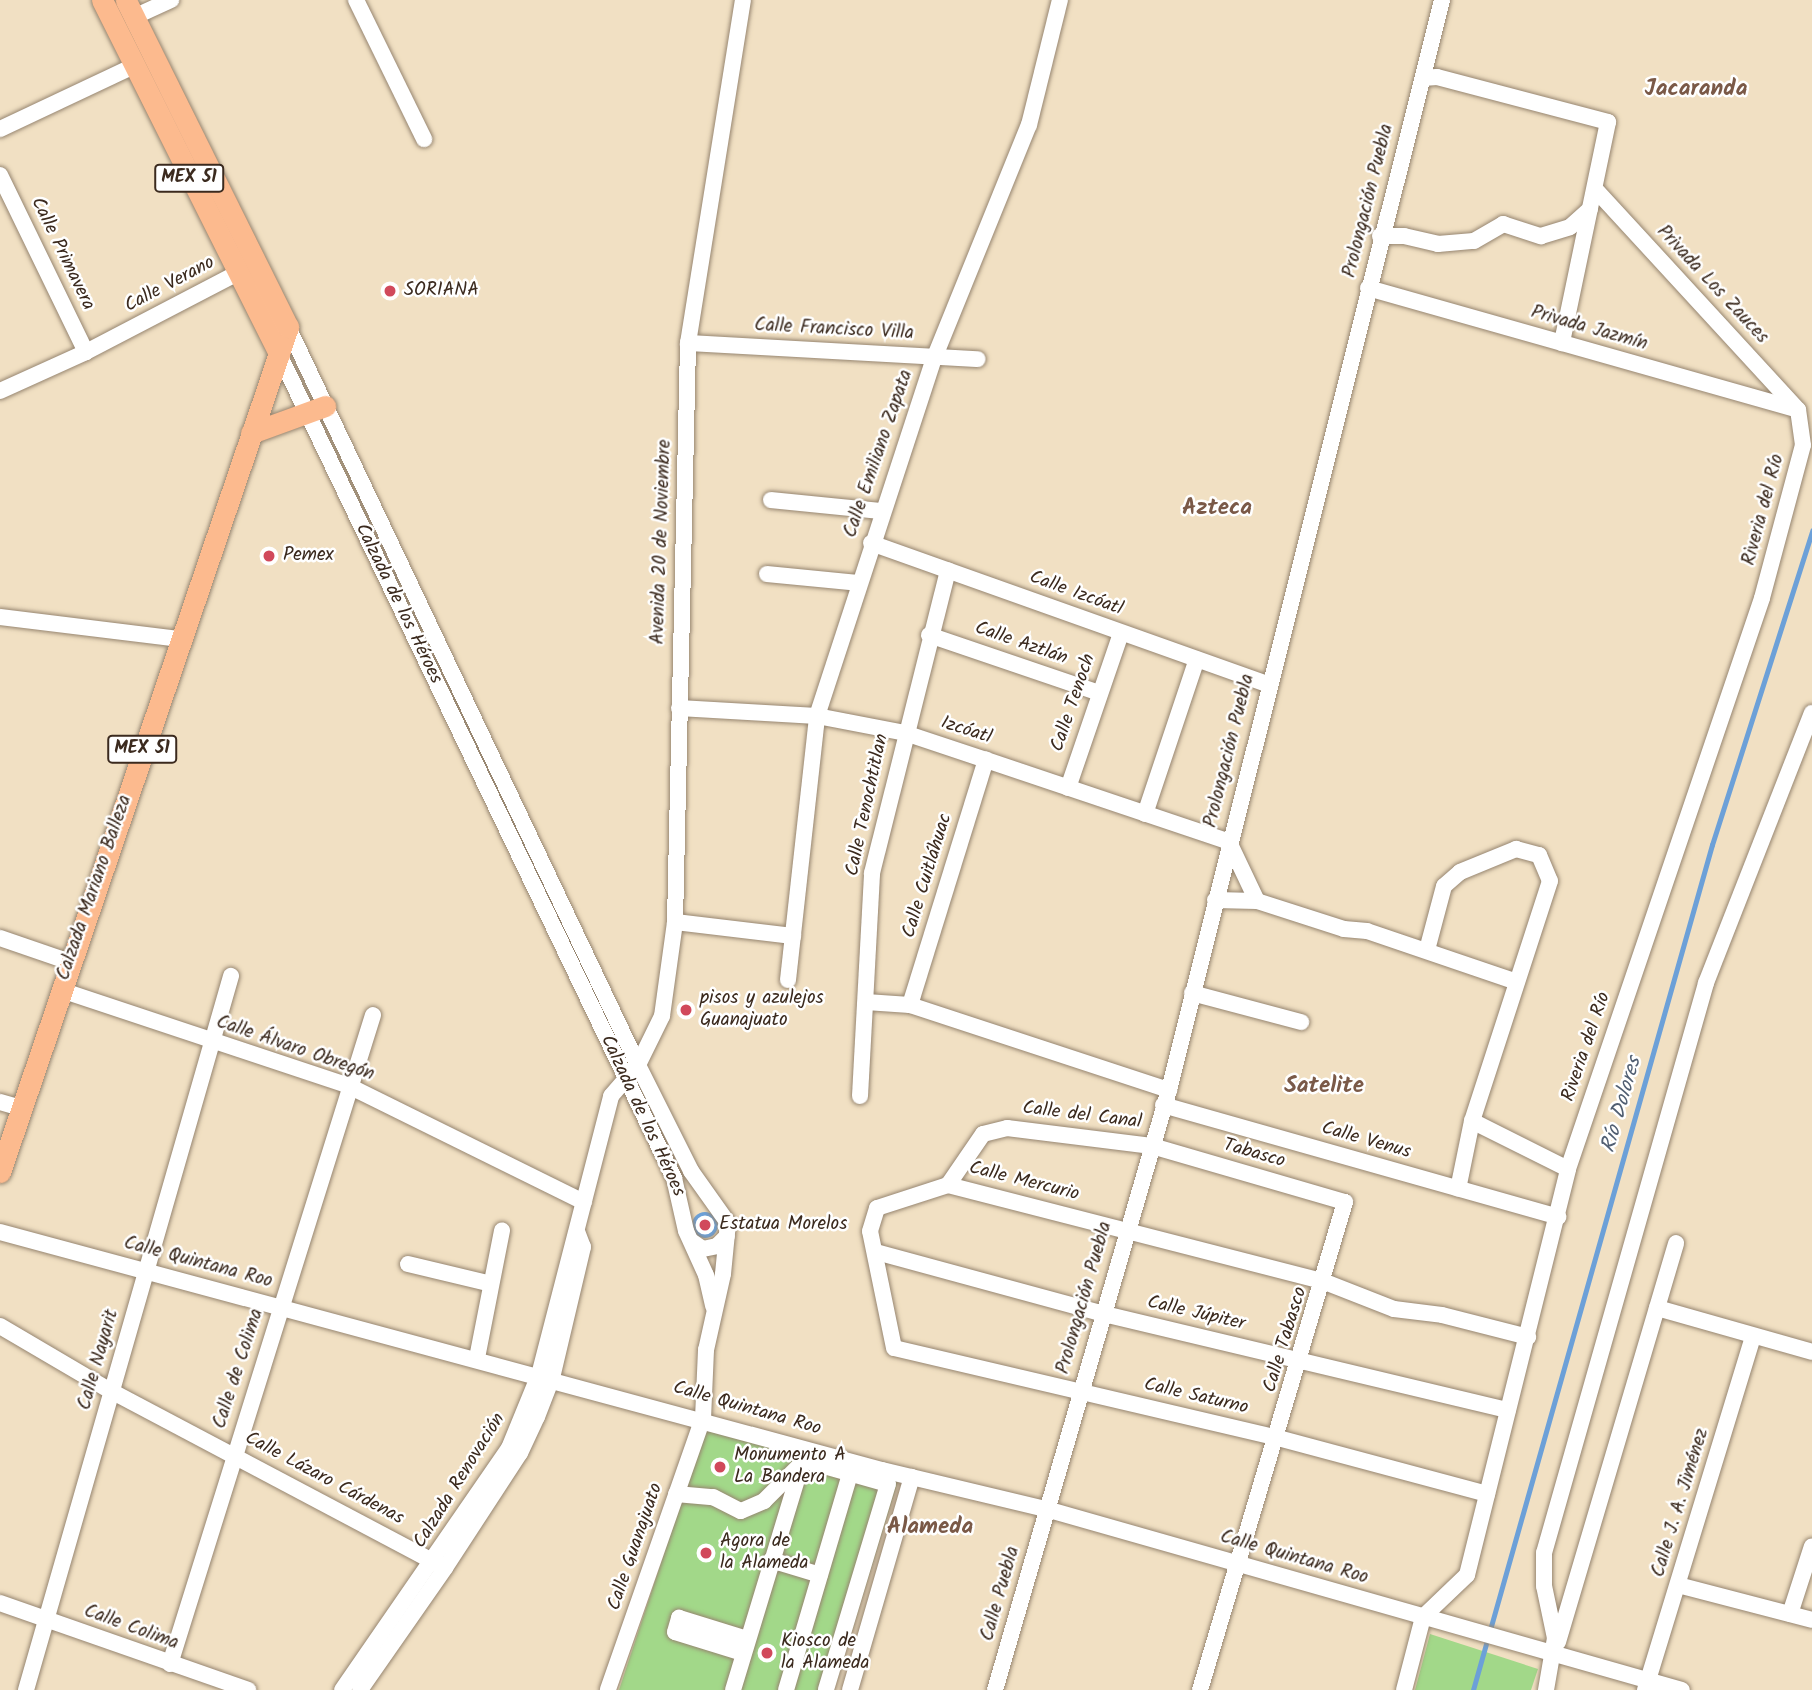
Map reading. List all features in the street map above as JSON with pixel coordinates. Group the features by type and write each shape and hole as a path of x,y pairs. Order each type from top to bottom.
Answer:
{"main road":[{"name":"Calzada de los Héroes","path":"102,0 236,274 279,354"},
{"name":"Calzada de los Héroes","path":"130,8 288,327"},
{"name":"Calzada Mariano Balleza","path":"0,1172 4,1146 21,1108 179,639 288,327"},
{"path":"251,433 315,408"}],"street":[{"path":"130,8 171,0"},
{"path":"356,0 424,139"},
{"name":"Avenida 20 de Noviembre","path":"625,1078 638,1065 662,1016 675,922 688,343 743,0"},
{"name":"Calle Emiliano Zapata","path":"788,981 817,716 871,543 935,356 1029,125 1060,0"},
{"name":"Prolongación Puebla","path":"1046,1510 1166,1098 1380,236 1443,0"},
{"path":"0,129 134,66"},
{"path":"1423,78 1437,77 1608,122 1562,343"},
{"name":"Calle Primavera","path":"0,175 86,352"},
{"name":"Privada Los Zauces","path":"1595,189 1798,410"},
{"path":"1380,236 1404,236 1438,244 1474,241 1503,224 1541,236 1570,227 1590,209"},
{"name":"Calle Verano","path":"0,391 86,352 236,274"},
{"name":"Privada Jazmín","path":"1368,288 1798,410"},
{"name":"Calzada de los Héroes","path":"288,327 315,408 625,1078 674,1178 691,1241 714,1308"},
{"name":"Calle Francisco Villa","path":"688,343 978,359"},
{"name":"Calzada de los Héroes","path":"279,354 315,408 691,1171 719,1206 728,1223 714,1308"},
{"name":"Riveria del Río","path":"1423,1617 1467,1575 1568,1169 1762,598 1804,445 1798,410"},
{"path":"771,500 882,511"},
{"name":"Calle Izcóatl","path":"871,543 1268,684"},
{"name":"Calle Tenochtitlan","path":"860,1096 872,873 929,635 948,570"},
{"path":"767,575 858,583"},
{"path":"0,617 179,639"},
{"name":"Calle Tenoch","path":"1068,788 1121,633"},
{"name":"Calle Aztlán","path":"929,635 1099,693"},
{"path":"1145,814 1197,659"},
{"name":"Izcóatl","path":"679,708 817,716 905,733 1229,842"},
{"path":"1554,1654 1544,1586 1544,1553 1706,983 1812,713"},
{"name":"Calle Cuitláhuac","path":"910,1005 986,760"},
{"path":"1229,842 1257,901"},
{"path":"1427,950 1444,886 1460,872 1516,849 1539,855 1550,881 1472,1121 1458,1189"},
{"path":"1215,900 1257,901 1427,950 1517,982"},
{"path":"675,922 793,936"},
{"path":"0,938 69,962"},
{"name":"Calle Nayarit","path":"26,1690 231,976"},
{"name":"Calle Álvaro Obregón","path":"61,990 349,1086 584,1202"},
{"path":"1192,993 1301,1022"},
{"name":"Calle Venus","path":"866,1002 910,1005 1166,1098 1458,1189 1558,1217"},
{"name":"Calle de Colima","path":"170,1664 233,1455 373,1015"},
{"name":"Calzada Renovación","path":"342,1690 440,1565 520,1453 583,1247 577,1231 611,1096 625,1078"},
{"path":"0,1102 21,1108"},
{"path":"1472,1121 1568,1169"},
{"name":"Calle del Canal","path":"948,1185 983,1134 1007,1128 1152,1146"},
{"name":"Tabasco","path":"1152,1146 1345,1202"},
{"name":"Calle Mercurio","path":"876,1252 870,1231 877,1208 948,1185 1325,1282 1394,1309 1442,1315 1528,1337"},
{"path":"685,1218 693,1207 707,1202 719,1206"},
{"name":"Calle Tabasco","path":"1200,1690 1241,1565 1325,1282 1345,1202"},
{"path":"477,1358 502,1230"},
{"name":"Calle Quintana Roo","path":"0,1231 703,1418 912,1477 1046,1510 1423,1617 1448,1627 1554,1654 1646,1686 1682,1690"},
{"path":"691,1241 703,1249 717,1246 727,1236"},
{"path":"1546,1690 1554,1654 1676,1243"},
{"name":"Calle Júpiter","path":"876,1252 1104,1314 1508,1410"},
{"name":"Calle Saturno","path":"876,1252 894,1348 1278,1438 1487,1494"},
{"path":"408,1264 491,1284"},
{"name":"Calle Guanajuato","path":"608,1690 703,1418 706,1350 714,1308"},
{"path":"1657,1308 1812,1352"},
{"name":"Calle Lázaro Cárdenas","path":"0,1326 111,1391 440,1565"},
{"name":"Calle J. A. Jiménez","path":"1646,1686 1753,1336"},
{"path":"676,1494 713,1497 741,1511 772,1493 782,1478 803,1460 888,1484 826,1690"},
{"path":"733,1690 801,1464"},
{"path":"786,1690 850,1474"},
{"path":"850,1690 912,1477"},
{"path":"772,1493 783,1521"},
{"name":"Calle Puebla","path":"995,1690 1046,1510"},
{"path":"1790,1614 1812,1546"},
{"path":"771,1560 820,1575"},
{"name":"Calzada Renovación","path":"360,1690 440,1565"},
{"path":"1678,1585 1812,1620"},
{"name":"Calle Colima","path":"0,1603 248,1690"},
{"path":"1404,1690 1423,1617"}],"green space":[{"name":"Alameda","path":"706,1427 898,1481 834,1690 619,1690"},
{"path":"1430,1634 1538,1669 1531,1690 1415,1690"}],"water":[{"path":"705,1212 714,1216 718,1225 714,1234 705,1238 696,1234 692,1225 696,1216"}],"waterway":[{"name":"Río Dolores","path":"1473,1690 1712,845 1812,531"}],"place":[{"name":"SORIANA","path":"390,291"},
{"name":"Pemex","path":"269,556"},
{"name":"pisos y azulejos Guanajuato","path":"686,1010"},
{"name":"Estatua Morelos","path":"705,1225"},
{"name":"Monumento A La Bandera","path":"720,1467"},
{"name":"Agora de la Alameda","path":"706,1553"},
{"name":"Kiosco de la Alameda","path":"767,1653"}],"district":[{"name":"Jacaranda","path":"1696,89"},
{"name":"Azteca","path":"1217,508"},
{"name":"Satelite","path":"1324,1086"},
{"name":"Alameda","path":"930,1527"}]}
